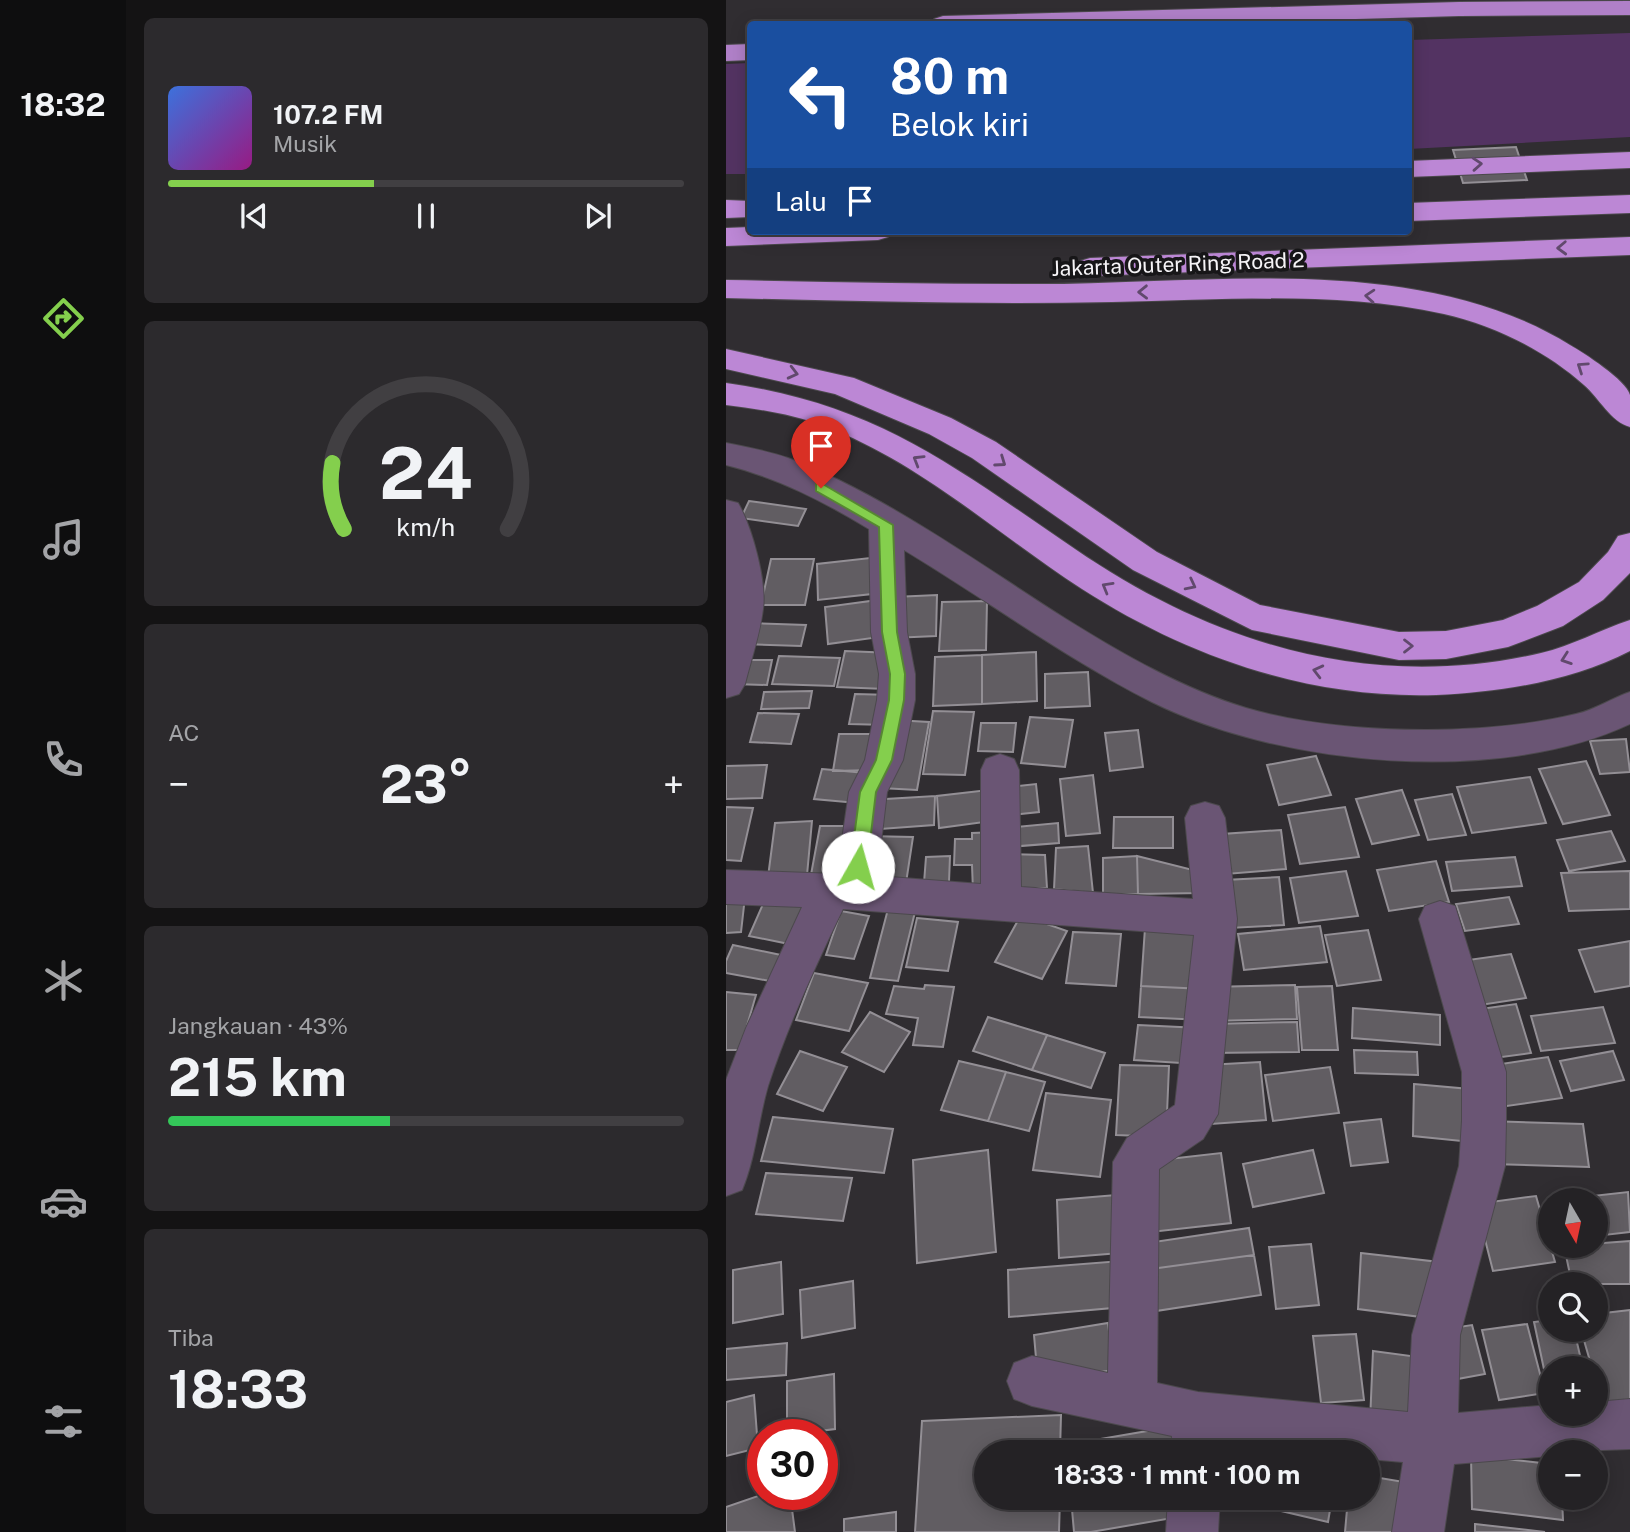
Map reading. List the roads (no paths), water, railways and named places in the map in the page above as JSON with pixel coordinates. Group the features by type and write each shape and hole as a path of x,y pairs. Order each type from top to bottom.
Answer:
{"highway":[{"path":"1046,21 1459,9 1630,8"},
{"path":"1412,29 1630,26"},
{"path":"726,32 747,31"},
{"path":"726,53 747,52"},
{"path":"1412,169 1630,160"},
{"path":"1412,212 1630,204"},
{"path":"726,209 747,209"},
{"path":"726,237 777,235"},
{"name":"Jakarta Outer Ring Road 2","path":"726,282 1630,246"},
{"path":"726,289 944,295 1286,290 1444,304 1520,332 1594,376 1618,398 1630,416"},
{"path":"726,359 843,385 940,426 984,450 1145,561 1252,617 1310,629 1399,646 1446,645 1508,633 1550,617 1590,591 1620,561 1630,545"},
{"path":"726,394 803,409 849,424 920,460 1097,581 1164,619 1234,647 1345,678 1413,681 1482,678 1549,664 1618,641 1630,634"}],"street":[{"path":"726,454 776,466 844,498 970,573 1056,630 1166,692 1243,722 1331,738 1444,746 1523,741 1587,727 1630,706"},
{"path":"726,512 742,566 746,607 726,684"},
{"path":"726,1174 741,1094 763,1037 843,891 868,792 884,760 896,700 897,674 889,632 886,525"},
{"path":"1000,770 1001,905"},
{"path":"1132,1404 1136,1161 1143,1153 1187,1124 1196,1114 1216,919 1205,818"},
{"path":"726,887 843,891 1001,905 1216,919"},
{"path":"1418,1532 1432,1440 1436,1335 1482,1166 1484,1121 1484,1072 1441,919"},
{"path":"1032,1381 1132,1404 1197,1435 1432,1440 1630,1424"},
{"path":"1192,1532 1193,1510"}]}
